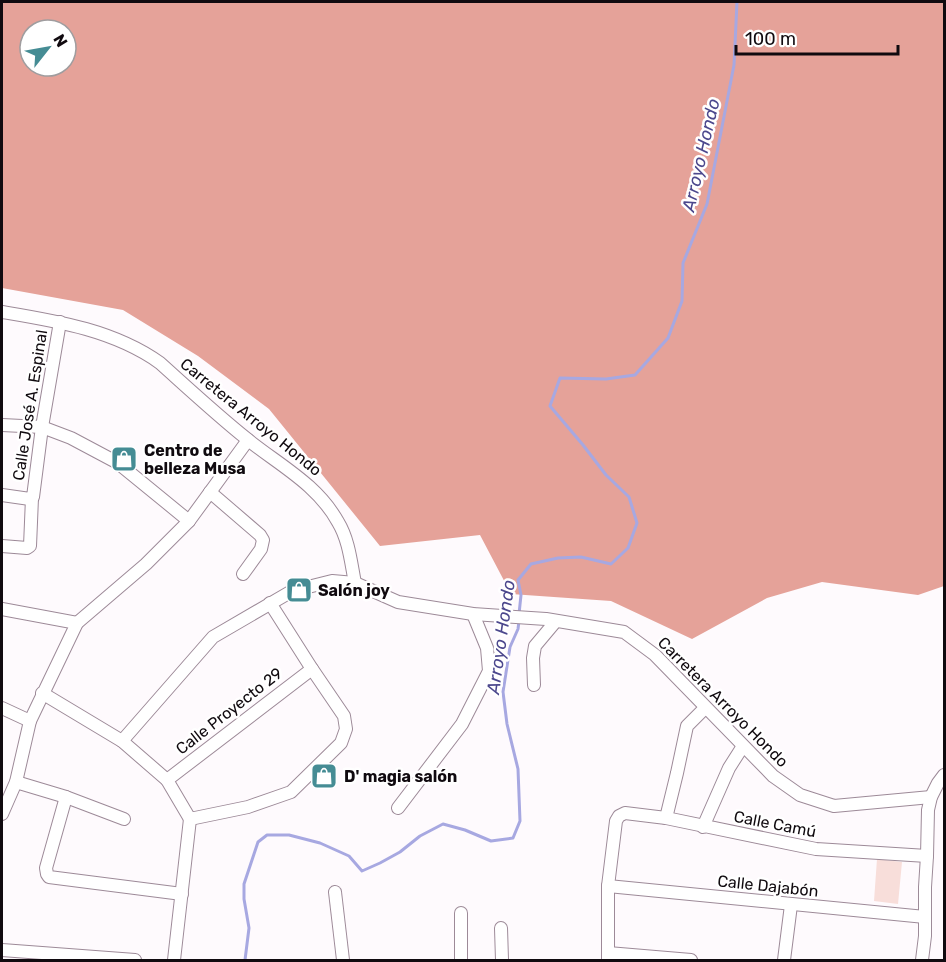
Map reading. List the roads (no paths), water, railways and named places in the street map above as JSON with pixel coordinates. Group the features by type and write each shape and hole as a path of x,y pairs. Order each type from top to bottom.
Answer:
{"street":[{"name":"Carretera Arroyo Hondo","path":"2,312 60,322 128,344 160,363 248,440 295,473 319,495 338,521 345,538 356,583 398,602 473,614 551,620 624,632 655,655 773,776 800,795 834,806 931,797"},
{"name":"Calle José A. Espinal","path":"2,495 30,499 33,496 60,322"},
{"path":"2,425 42,427 71,438 118,463 189,521"},
{"path":"2,814 30,721 77,622 146,564 189,521 248,440"},
{"path":"210,492 263,540 261,549 243,574"},
{"path":"2,546 27,548 30,546 32,498"},
{"path":"122,741 213,637 292,591 332,581 356,583"},
{"path":"190,819 248,807 291,792 341,743 346,729 344,716 270,603"},
{"path":"2,609 77,622"},
{"path":"398,808 462,724 489,671 487,648 473,614"},
{"path":"534,685 533,658 536,646 551,620"},
{"name":"Calle Proyecto 29","path":"167,780 312,669"},
{"path":"42,693 122,741 167,780 190,819 174,960"},
{"path":"2,708 30,721"},
{"path":"666,818 687,726 705,708"},
{"path":"704,827 729,768 742,746"},
{"path":"922,960 925,936 928,810 931,797 945,775"},
{"path":"10,788 66,797 124,819"},
{"path":"66,797 46,868 49,877 182,894"},
{"name":"Calle Camú","path":"608,886 616,821 625,813 666,818 816,849 927,856"},
{"path":"608,886 608,957 691,960"},
{"name":"Calle Dajabón","path":"608,886 925,917"},
{"path":"335,892 344,960"},
{"path":"784,960 791,905"},
{"path":"461,913 461,960"},
{"path":"501,928 502,960"},
{"path":"2,950 135,960"}],"waterway":[{"name":"Arroyo Hondo","path":"519,614 521,595 518,580 531,564 558,558 581,557 611,564 628,548 637,523 629,497 606,475 550,406 560,378 606,379 635,375 668,338 682,301 683,263 707,204 734,65 737,2"},
{"name":"Arroyo Hondo","path":"245,960 249,928 244,884 258,842 267,835 289,835 320,843 349,856 362,871 400,852 420,836 443,824 491,841 513,838 520,821 518,769 507,724 503,692 510,647 519,621"}],"place":[{"name":"Centro de belleza Musa","path":"124,459"},
{"name":"Salón joy","path":"299,590"},
{"name":"D' magia salón","path":"324,776"}]}
